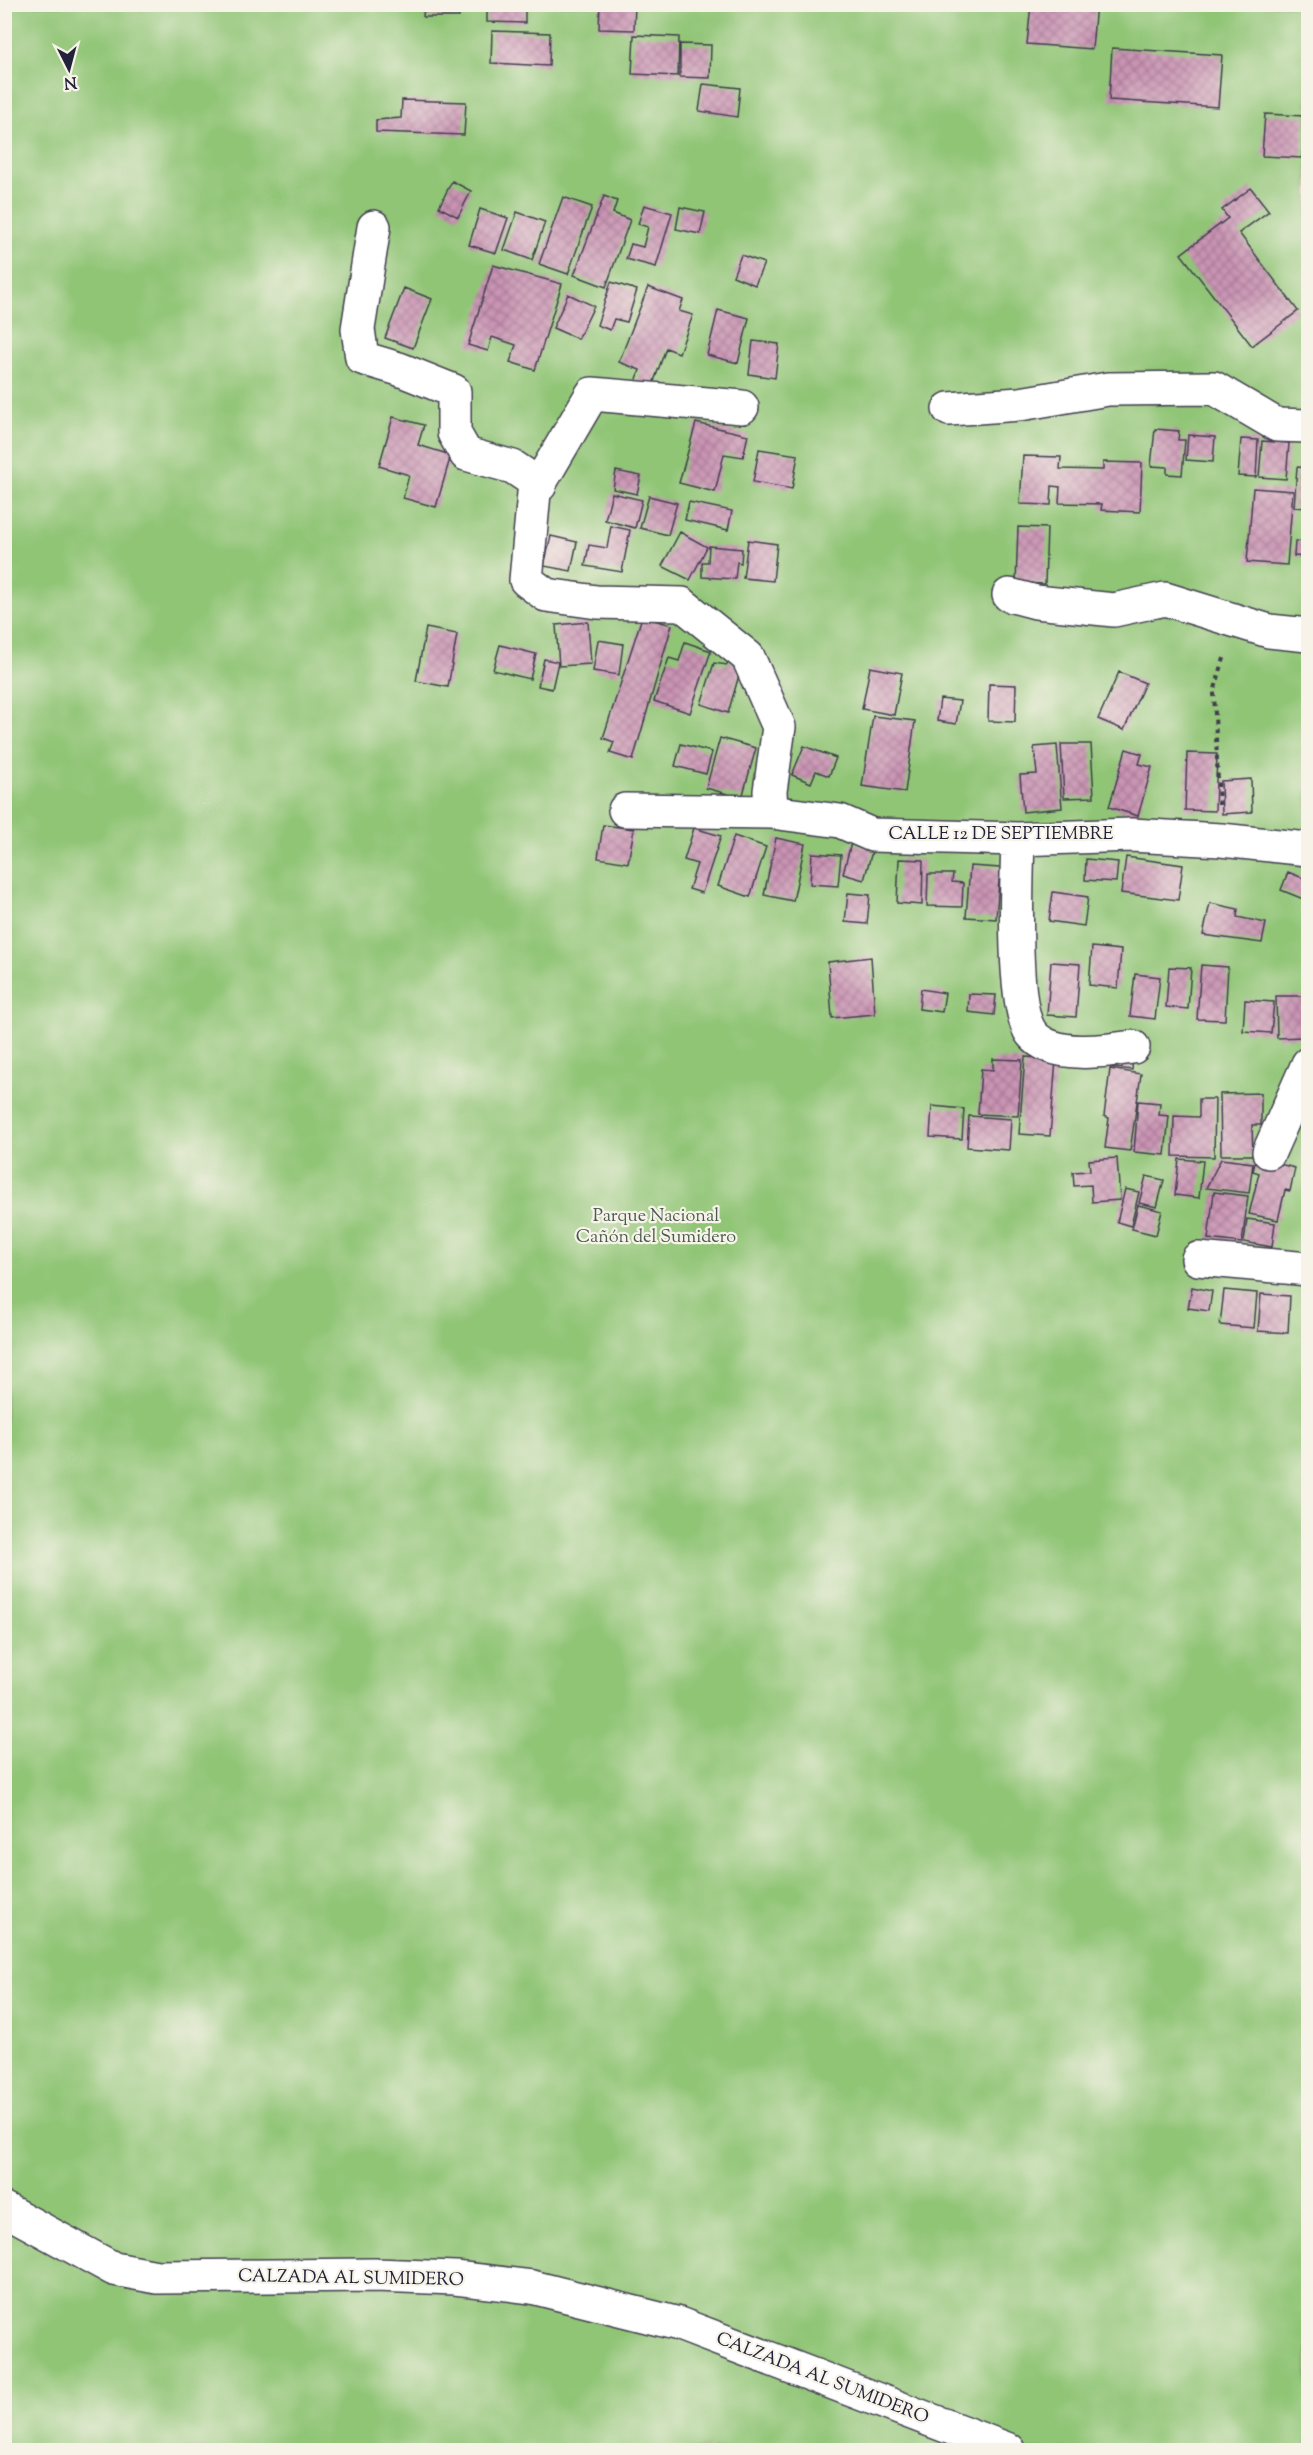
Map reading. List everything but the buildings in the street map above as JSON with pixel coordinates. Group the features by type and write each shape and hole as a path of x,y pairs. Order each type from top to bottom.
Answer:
{"street":[{"path":"374,227 358,329 362,358 399,369 454,391 454,433 466,454 513,467 540,485"},
{"path":"949,409 1020,404 1107,389 1214,388 1293,425"},
{"path":"742,407 592,394 534,493 526,579 546,595 597,602 682,603 748,657 779,727 770,791 771,812"},
{"path":"1009,595 1036,602 1114,610 1166,599 1269,631 1308,635"},
{"name":"CALLE 12 DE SEPTIEMBRE","path":"625,810 771,812 840,821 872,835 1018,839 1131,835 1221,840 1308,849"},
{"path":"1018,839 1017,953 1022,1003 1032,1034 1047,1045 1090,1054 1133,1047"},
{"path":"1269,1152 1308,1064"},
{"path":"1198,1259 1308,1269"},
{"name":"CALZADA AL SUMIDERO","path":"4,2209 114,2269 157,2277 375,2275 454,2278 544,2290 679,2324 1009,2451"}],"path":[{"path":"1221,840 1214,692 1226,650 1269,631"}],"green space":[{"name":"Parque Nacional Cañón del Sumidero","path":"5,5 1308,5 1308,2450 5,2450"}]}
